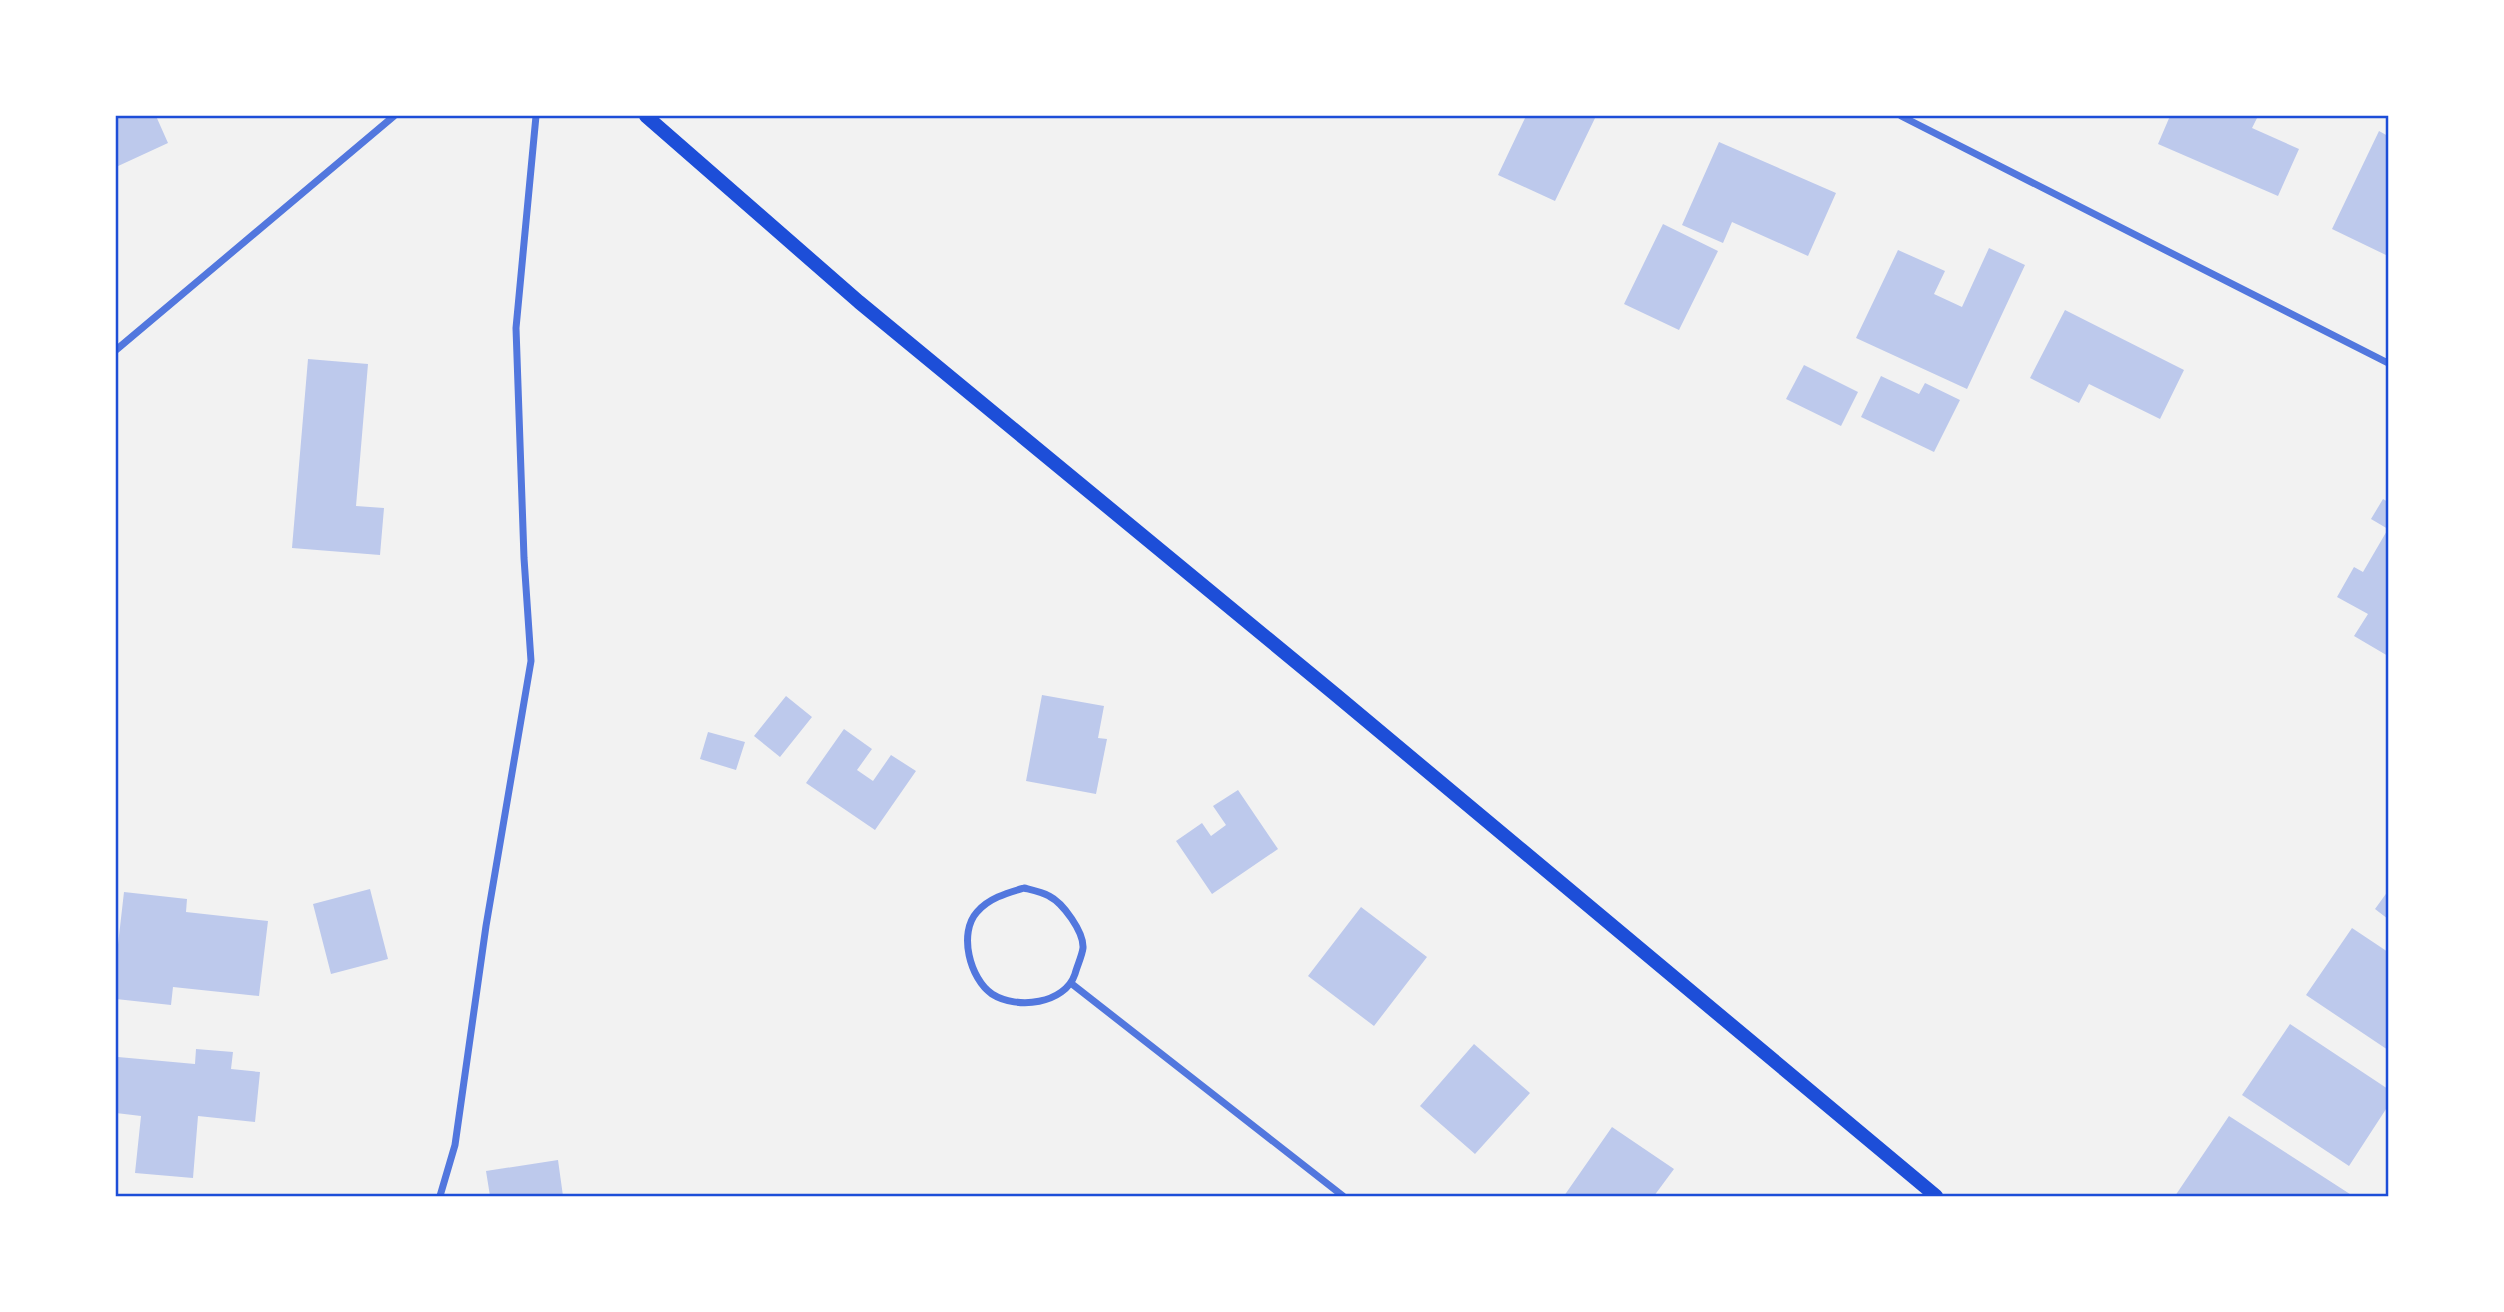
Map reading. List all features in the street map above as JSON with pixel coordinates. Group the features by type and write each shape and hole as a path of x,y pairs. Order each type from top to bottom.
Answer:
{"main road":[{"path":"646,116 859,302 1336,695 1936,1196"}],"street":[{"path":"116,350 394,116"},
{"path":"440,1196 456,1145 486,926 531,661 524,558 516,328 536,116"},
{"path":"1901,116 2389,363"},
{"path":"1024,888 1052,896 1075,924 1084,947 1072,984 1046,1001 1016,1003 992,993 973,971 967,937 975,913 993,898 1024,888"},
{"path":"1072,984 1343,1196"}],"building":[{"path":"116,116 156,116 168,143 116,167"},
{"path":"1526,116 1596,116 1555,201 1498,175"},
{"path":"2170,116 2258,116 2252,128 2299,149 2278,196 2158,144"},
{"path":"2379,131 2388,136 2388,256 2332,229"},
{"path":"1719,142 1836,193 1808,256 1732,222 1723,243 1682,225"},
{"path":"1663,224 1718,251 1679,330 1624,304"},
{"path":"1989,248 2025,265 1967,389 1856,338 1898,250 1945,271 1934,294 1962,307"},
{"path":"2065,310 2184,370 2160,419 2089,384 2079,403 2030,378"},
{"path":"308,359 368,364 356,506 384,508 380,555 292,548"},
{"path":"1804,365 1858,392 1841,426 1786,399"},
{"path":"1881,376 1919,394 1925,383 1960,400 1934,452 1861,417"},
{"path":"2383,499 2388,502 2388,529 2371,519"},
{"path":"2388,529 2388,656 2354,636 2368,614 2337,597 2354,567 2363,572"},
{"path":"1042,695 1104,706 1098,738 1107,739 1096,794 1026,781"},
{"path":"786,696 812,717 780,757 754,736"},
{"path":"844,729 872,749 857,770 873,781 891,755 916,771 875,830 806,783"},
{"path":"708,732 745,742 736,770 700,759"},
{"path":"1238,790 1278,849 1212,894 1176,841 1202,823 1211,836 1226,825 1213,806"},
{"path":"370,889 388,959 331,974 313,904"},
{"path":"2388,891 2388,919 2375,909"},
{"path":"124,892 187,899 186,912 268,921 259,996 173,987 171,1005 116,999 116,962"},
{"path":"1361,907 1427,957 1374,1026 1308,976"},
{"path":"2352,928 2388,952 2388,1050 2306,995"},
{"path":"2290,1024 2388,1089 2388,1106 2349,1166 2242,1095"},
{"path":"1474,1044 1530,1093 1475,1154 1420,1106"},
{"path":"196,1049 233,1052 231,1069 260,1072 255,1122 198,1116 193,1178 135,1173 141,1116 116,1113 118,1057 195,1064"},
{"path":"2229,1116 2353,1196 2175,1196"},
{"path":"1612,1127 1674,1169 1654,1196 1564,1196"},
{"path":"558,1160 563,1196 490,1196 486,1171"}]}
